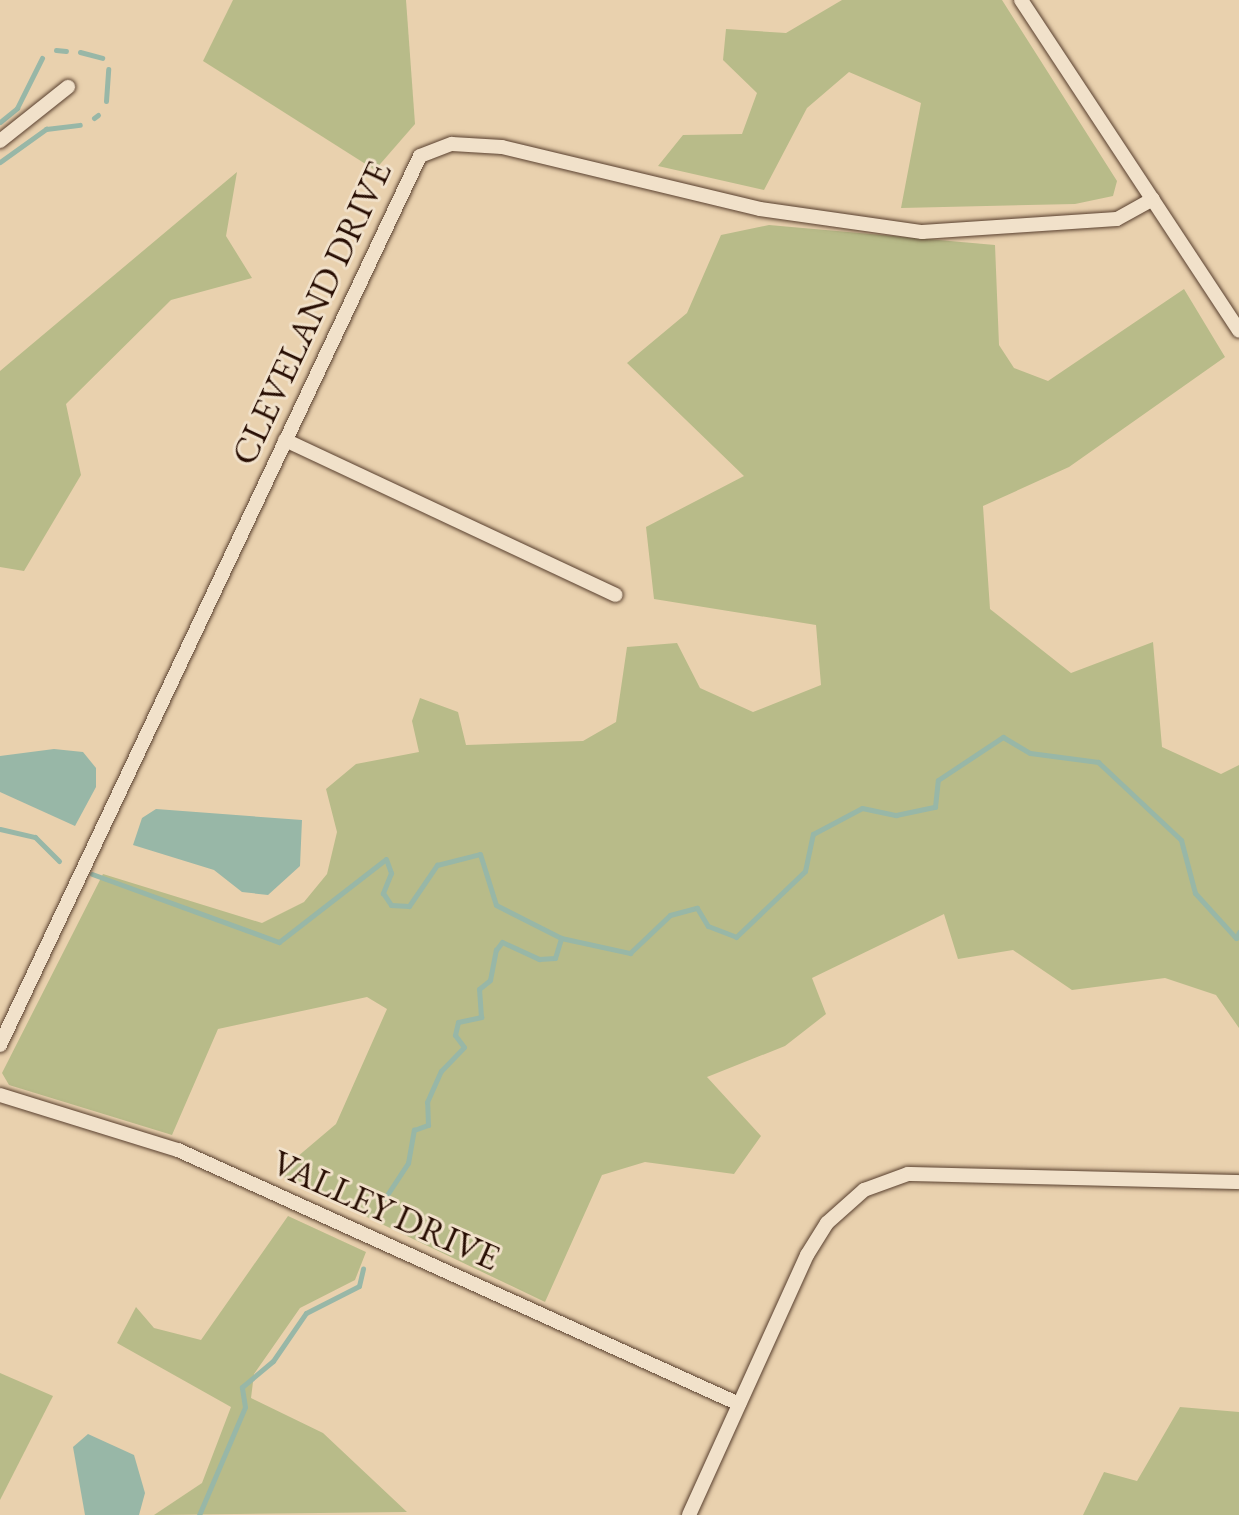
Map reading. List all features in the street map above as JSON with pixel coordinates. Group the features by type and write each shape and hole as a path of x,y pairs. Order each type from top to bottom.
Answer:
{"street":[{"path":"1021,0 1239,330"},
{"path":"0,141 68,87"},
{"name":"CLEVELAND DRIVE","path":"0,1045 407,174 420,156 452,144 502,147 760,209 922,232 1117,219 1153,199"},
{"path":"285,440 616,595"},
{"name":"VALLEY DRIVE","path":"0,1095 178,1150 739,1404"},
{"path":"689,1515 817,1238 843,1205 882,1182 968,1173 1239,1182"}],"green space":[{"path":"233,0 406,0 415,124 375,170 203,61"},
{"path":"842,0 1002,0 1117,181 1113,196 1075,204 901,208 921,103 849,72 807,108 764,190 658,166 683,135 742,134 757,93 723,60 726,29 786,33"},
{"path":"237,172 226,236 252,278 171,300 66,404 81,475 24,571 0,567 0,371"},
{"path":"769,225 995,245 999,345 1014,368 1048,381 1184,289 1225,357 1069,467 983,506 990,609 1071,673 1153,642 1162,747 1221,774 1239,765 1239,1028 1216,995 1165,978 1072,990 1013,950 958,959 944,914 812,978 826,1014 785,1046 707,1077 761,1136 734,1174 645,1162 602,1175 545,1302 277,1174 336,1124 387,1009 367,997 218,1029 172,1135 9,1085 2,1073 103,874 262,923 304,902 327,874 337,832 326,789 356,764 419,752 412,721 420,698 458,712 466,745 583,741 616,722 627,647 677,643 700,688 753,712 821,685 816,625 654,599 646,527 744,476 627,363 687,313 721,235"},
{"path":"288,1216 366,1252 355,1280 300,1308 254,1374 251,1398 323,1433 407,1512 154,1515 202,1483 231,1407 117,1343 136,1307 154,1328 201,1340"},
{"path":"0,1373 53,1396 0,1500"},
{"path":"1180,1407 1239,1412 1239,1515 1083,1515 1104,1472 1137,1481"}],"shaded area":[{"path":"54,749 83,752 96,768 96,787 75,826 0,792 0,756"},
{"path":"156,809 302,820 300,866 268,895 242,892 214,870 133,845 142,818"},
{"path":"88,1434 134,1455 145,1493 139,1515 85,1515 73,1447"}],"waterway":[{"path":"56,50 66,51"},
{"path":"80,52 102,58"},
{"path":"0,122 17,108 42,58"},
{"path":"106,101 108,69"},
{"path":"94,118 98,115"},
{"path":"0,162 46,129 80,125"},
{"path":"92,874 279,942 386,859 391,873 383,893 391,905 409,906 437,865 480,854 496,905 561,938 630,953 670,915 697,908 708,926 736,937 805,871 813,834 862,808 896,815 935,807 938,780 1003,737 1030,753 1098,762 1181,840 1195,893 1236,938 1239,932"},
{"path":"0,829 35,837 59,861"},
{"path":"385,1198 408,1163 414,1130 428,1125 427,1102 441,1071 464,1047 455,1035 458,1022 481,1017 479,989 490,980 496,950 502,942 539,959 555,958 561,938"},
{"path":"199,1515 245,1407 242,1387 273,1361 306,1313 359,1286 363,1268"}]}
